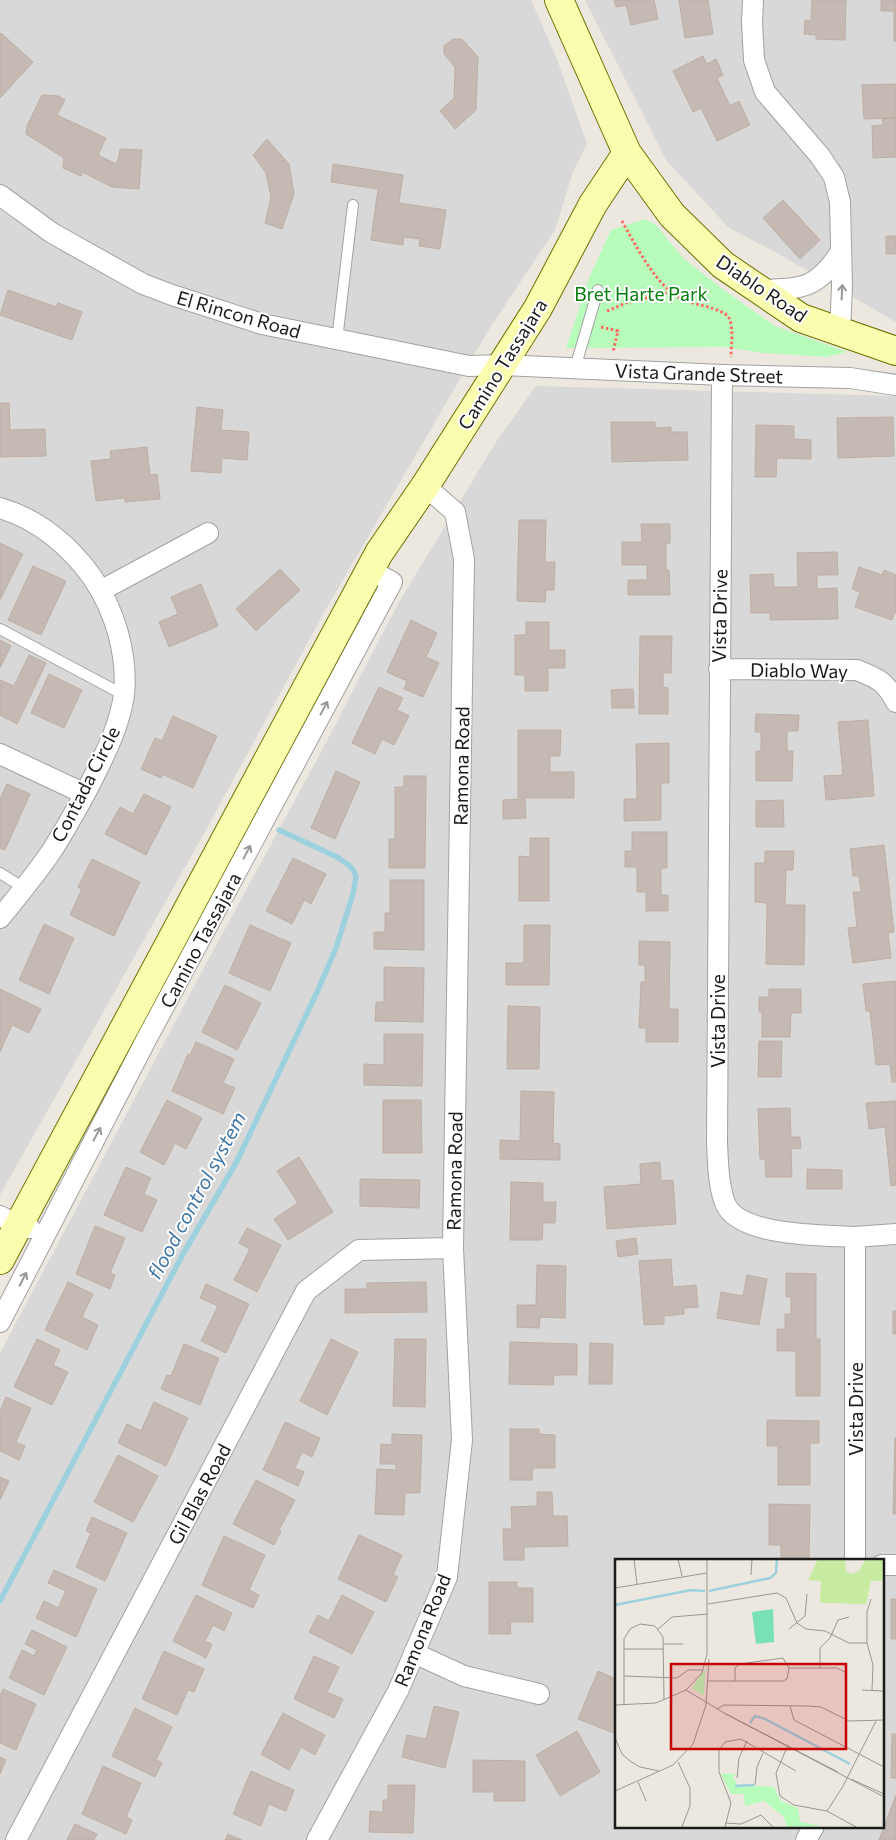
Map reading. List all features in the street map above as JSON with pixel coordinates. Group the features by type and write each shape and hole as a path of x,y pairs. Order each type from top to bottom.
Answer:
{"street":[{"name":"Diablo Road","path":"559,0 627,153 672,214 722,265 801,318 896,351"},
{"path":"753,0 754,60 765,92 820,156 834,177 840,202 842,286 840,333"},
{"name":"Camino Tassajara","path":"0,1260 9,1220 379,553 425,486 538,308 593,204 627,153"},
{"name":"El Rincon Road","path":"0,195 52,233 143,284 262,324 469,366 502,365"},
{"path":"759,290 785,290 803,286 817,280 831,268 841,251"},
{"name":"Vista Grande Street","path":"502,365 726,375 850,378 896,385"},
{"name":"Vista Drive","path":"726,375 719,669 717,1142 719,1176 726,1205 735,1216 746,1223 771,1231 855,1238 855,1559"},
{"name":"Ramona Road","path":"317,1840 398,1691 447,1577 462,1440 453,1248 464,559 455,512 425,486"},
{"name":"Contada Circle","path":"0,508 28,519 58,539 82,562 102,590 114,618 123,656 124,695 114,735 85,794 52,850 0,918"},
{"path":"102,590 208,533"},
{"name":"Camino Tassajara","path":"0,1322 45,1233 392,582 370,570"},
{"name":"Diablo Way","path":"719,669 857,670 877,678 889,688 896,702"},
{"path":"0,754 85,794"},
{"path":"9,1220 45,1233"},
{"path":"855,1238 896,1234"},
{"name":"Gil Blas Road","path":"16,1840 306,1291 360,1250 453,1248"},
{"path":"414,1653 464,1676 539,1694"},
{"path":"806,1840 813,1828"}],"lane":[{"path":"337,340 353,204"},
{"path":"575,368 598,290"},
{"path":"0,629 124,695"},
{"path":"0,873 24,888"}],"path":[{"path":"622,221 641,254 671,292 693,304 724,313 729,319 726,375"},
{"path":"603,314 626,303 671,292"},
{"path":"595,326 618,331 610,370"}],"shaded area":[{"path":"0,0 531,0 557,59 587,144 573,172 555,230 488,331 326,609 206,830 0,1195"},
{"path":"585,0 896,0 896,322 777,253 729,228 666,160"},
{"path":"536,386 896,396 896,1840 0,1840 0,1353 399,602 496,442"}],"green space":[{"name":"Bret Harte Park","path":"645,219 656,225 683,258 725,291 775,326 847,352 827,357 763,353 725,347 566,348 590,276 611,230"}],"building":[{"path":"614,0 654,0 658,19 631,25 626,5 616,7"},
{"path":"679,0 708,0 713,34 685,38"},
{"path":"812,0 846,0 845,40 816,39 816,35 804,34 805,20 811,21"},
{"path":"881,0 896,0 896,41 894,41 894,11 881,11"},
{"path":"0,34 33,62 0,98"},
{"path":"453,39 462,39 478,57 476,110 455,129 440,111 454,98 455,67 444,54 444,46"},
{"path":"703,56 707,64 716,59 723,75 717,78 730,106 739,101 750,125 717,141 701,108 693,112 673,71"},
{"path":"896,84 896,118 864,119 862,85"},
{"path":"42,95 58,96 65,100 57,115 106,138 98,155 116,164 120,149 142,150 139,189 112,187 82,172 81,176 63,168 64,158 26,134 27,126"},
{"path":"896,118 896,157 873,158 872,126 883,125 882,119"},
{"path":"267,139 289,164 294,194 282,229 265,223 271,197 266,173 253,155"},
{"path":"333,164 403,175 399,203 446,210 440,249 419,246 420,239 404,237 403,245 371,240 378,189 331,182"},
{"path":"783,200 820,240 800,259 763,218"},
{"path":"886,236 896,236 896,254 886,254"},
{"path":"8,290 56,307 58,303 82,312 72,340 0,315"},
{"path":"0,403 9,403 10,430 45,429 46,456 0,457"},
{"path":"197,407 223,410 221,430 249,432 247,460 222,458 221,473 191,471"},
{"path":"893,417 894,456 838,458 837,418"},
{"path":"611,422 655,422 655,428 671,427 671,432 687,432 688,460 612,462"},
{"path":"756,425 794,426 794,439 811,440 811,459 777,458 776,477 755,477"},
{"path":"147,447 150,475 157,474 160,499 125,502 125,498 96,501 91,461 111,459 110,451"},
{"path":"519,520 546,520 545,562 555,562 554,590 546,590 545,602 517,601"},
{"path":"641,524 670,524 670,543 666,543 666,570 669,570 670,595 628,595 628,580 647,580 647,565 622,565 622,542 642,542"},
{"path":"0,543 23,554 0,600"},
{"path":"837,552 838,575 817,575 817,589 837,588 838,619 770,620 770,613 751,613 750,575 773,574 774,587 798,587 797,553"},
{"path":"33,566 66,581 41,635 8,620"},
{"path":"859,567 882,575 884,570 896,575 896,613 894,613 892,620 855,607 860,592 852,589"},
{"path":"280,569 300,590 256,631 236,609"},
{"path":"201,584 218,626 169,647 159,622 178,614 171,597"},
{"path":"411,620 437,633 426,657 439,663 423,697 404,689 407,681 387,672"},
{"path":"526,622 549,622 549,650 565,650 565,668 548,668 548,691 525,691 525,675 515,675 515,635 526,635"},
{"path":"640,636 672,636 671,673 663,673 663,687 668,688 668,714 639,714"},
{"path":"0,640 11,646 0,668"},
{"path":"29,655 46,663 17,724 0,715 0,680 14,686"},
{"path":"49,674 82,690 64,728 31,713"},
{"path":"379,687 403,698 397,710 409,716 394,745 382,739 375,754 352,743"},
{"path":"633,689 634,708 612,708 611,690"},
{"path":"756,714 799,715 798,731 787,731 787,751 793,751 792,781 756,781 756,751 761,751 761,732 755,732"},
{"path":"173,716 217,736 193,788 162,774 161,778 141,769 155,738 162,741"},
{"path":"868,720 874,796 826,800 824,776 843,775 838,722"},
{"path":"518,730 561,730 560,756 550,756 550,772 574,772 574,798 518,798"},
{"path":"669,743 669,783 661,783 661,820 624,821 624,799 637,799 636,744"},
{"path":"336,771 360,782 335,839 311,828"},
{"path":"404,776 426,776 425,868 389,868 389,839 395,839 395,787 404,787"},
{"path":"7,784 30,794 5,850 0,848 0,799"},
{"path":"144,794 171,807 146,855 105,834 120,807 133,814"},
{"path":"525,799 526,818 503,819 503,800"},
{"path":"783,800 784,827 756,827 756,801"},
{"path":"632,832 667,832 667,868 661,868 661,895 668,895 668,911 646,911 646,892 637,892 637,867 625,867 625,851 632,851"},
{"path":"530,838 549,838 549,901 519,901 519,856 530,857"},
{"path":"884,845 894,932 888,933 891,958 853,963 848,928 857,927 853,892 861,892 859,876 853,876 850,849"},
{"path":"765,851 794,851 793,870 786,870 785,905 805,905 804,965 766,964 767,903 755,902 755,863 765,863"},
{"path":"293,858 326,874 311,904 304,900 292,924 266,911"},
{"path":"92,859 140,882 114,936 70,915 82,889 78,887"},
{"path":"390,880 424,880 424,950 374,949 374,932 385,932 385,913 390,913"},
{"path":"44,924 74,938 49,994 19,980"},
{"path":"250,925 291,943 270,991 229,973"},
{"path":"524,925 550,925 549,985 506,985 506,963 524,963"},
{"path":"639,941 670,942 669,1009 678,1009 678,1042 646,1042 646,1028 639,1028 641,982 645,982 645,965 639,965"},
{"path":"384,967 424,968 423,1022 375,1021 376,1002 384,1002"},
{"path":"896,981 896,1082 892,1082 890,1064 876,1065 870,1011 866,1011 863,984"},
{"path":"225,985 261,1003 237,1050 202,1032"},
{"path":"0,989 41,1009 29,1033 12,1025 0,1052"},
{"path":"769,989 801,989 801,1013 791,1013 790,1037 762,1037 762,1012 759,1012 759,997 769,997"},
{"path":"508,1006 540,1007 539,1069 507,1069"},
{"path":"384,1034 423,1034 422,1086 364,1085 364,1064 384,1065"},
{"path":"759,1041 782,1041 781,1077 758,1077"},
{"path":"196,1042 234,1059 223,1083 235,1088 223,1114 172,1091 188,1054 190,1055"},
{"path":"521,1091 554,1092 553,1143 560,1144 560,1160 500,1159 500,1140 520,1141"},
{"path":"167,1100 202,1118 186,1149 175,1143 164,1165 140,1152"},
{"path":"383,1100 421,1100 422,1153 383,1153"},
{"path":"896,1101 896,1185 891,1186 885,1127 869,1129 866,1103"},
{"path":"790,1108 791,1137 800,1137 801,1148 791,1149 792,1177 766,1177 765,1159 760,1159 758,1109"},
{"path":"299,1157 333,1212 288,1240 274,1219 298,1203 277,1171"},
{"path":"660,1162 661,1181 673,1180 676,1224 607,1229 604,1187 641,1184 640,1164"},
{"path":"126,1167 151,1178 144,1194 157,1200 142,1232 104,1215"},
{"path":"807,1169 842,1170 842,1189 807,1189"},
{"path":"360,1179 420,1180 419,1208 360,1206"},
{"path":"511,1182 543,1183 543,1202 556,1202 555,1223 543,1223 542,1240 510,1240"},
{"path":"95,1226 125,1238 110,1273 115,1275 110,1289 76,1274"},
{"path":"247,1228 281,1245 257,1292 234,1280 250,1249 239,1243"},
{"path":"636,1238 638,1254 618,1257 616,1241"},
{"path":"671,1259 673,1287 696,1285 698,1307 684,1308 684,1314 664,1316 664,1324 644,1325 639,1261"},
{"path":"537,1265 566,1266 565,1318 540,1317 539,1328 517,1327 517,1305 536,1305"},
{"path":"786,1273 816,1274 816,1339 820,1339 820,1396 796,1396 796,1351 777,1351 777,1329 785,1329 785,1314 791,1314 791,1297 786,1297"},
{"path":"747,1275 767,1279 759,1325 717,1318 721,1292 743,1296"},
{"path":"68,1282 93,1294 82,1317 98,1325 87,1350 45,1330"},
{"path":"426,1282 427,1312 345,1313 345,1289 367,1289 367,1283"},
{"path":"206,1284 249,1304 226,1353 201,1341 218,1306 200,1298"},
{"path":"893,1311 896,1311 896,1334 893,1334"},
{"path":"37,1339 60,1350 53,1365 68,1372 52,1405 14,1387"},
{"path":"331,1339 358,1352 327,1415 300,1401"},
{"path":"395,1339 426,1339 425,1407 393,1406"},
{"path":"510,1342 577,1344 577,1375 554,1375 553,1385 509,1384"},
{"path":"590,1343 613,1344 612,1384 589,1384"},
{"path":"184,1344 219,1358 200,1405 161,1389 167,1375 171,1376"},
{"path":"6,1397 31,1408 16,1442 25,1446 19,1460 0,1451 0,1411"},
{"path":"154,1402 188,1418 166,1466 118,1443 127,1424 141,1431"},
{"path":"767,1420 819,1421 819,1443 810,1443 810,1485 778,1485 778,1446 767,1446"},
{"path":"285,1422 320,1438 312,1457 302,1452 295,1468 304,1472 298,1486 263,1470"},
{"path":"510,1429 539,1429 539,1434 555,1435 555,1468 533,1468 532,1480 510,1480"},
{"path":"392,1434 422,1435 420,1493 405,1493 404,1515 375,1514 377,1469 396,1470 396,1464 380,1464 381,1444 392,1445"},
{"path":"895,1438 896,1514 893,1514"},
{"path":"118,1455 158,1476 133,1522 94,1502"},
{"path":"0,1477 9,1481 0,1500"},
{"path":"256,1480 295,1500 279,1530 281,1531 274,1545 233,1524"},
{"path":"537,1492 552,1492 553,1516 567,1516 568,1546 524,1547 524,1560 504,1560 503,1529 512,1529 511,1507 537,1506"},
{"path":"769,1504 810,1505 809,1559 781,1559 781,1545 769,1545"},
{"path":"92,1517 127,1533 105,1581 76,1567 91,1533 86,1531"},
{"path":"359,1535 402,1555 393,1575 398,1577 386,1602 338,1579"},
{"path":"224,1536 265,1555 249,1590 259,1595 253,1608 202,1585"},
{"path":"54,1570 97,1589 76,1637 36,1618 44,1601 58,1608 66,1591 48,1583"},
{"path":"489,1582 517,1582 517,1588 533,1588 533,1622 510,1622 511,1634 489,1634"},
{"path":"196,1595 232,1613 224,1631 213,1625 205,1641 212,1644 206,1658 173,1641"},
{"path":"342,1595 374,1612 352,1654 309,1632 318,1615 329,1621"},
{"path":"891,1599 896,1599 896,1639 891,1639"},
{"path":"32,1630 67,1647 44,1695 9,1678 22,1650 34,1656 37,1650 25,1644"},
{"path":"164,1651 204,1669 194,1692 188,1690 177,1715 142,1699"},
{"path":"314,1656 339,1667 327,1692 343,1699 334,1718 294,1699"},
{"path":"598,1671 615,1679 615,1734 578,1719"},
{"path":"3,1689 36,1704 16,1750 0,1743 0,1696"},
{"path":"434,1706 459,1712 445,1768 402,1757 407,1735 426,1739"},
{"path":"135,1708 172,1727 156,1760 162,1763 155,1777 112,1756"},
{"path":"283,1713 325,1735 315,1755 301,1747 289,1770 261,1754"},
{"path":"577,1731 600,1772 560,1796 536,1755"},
{"path":"892,1734 896,1734 896,1778 891,1778"},
{"path":"0,1757 6,1760 0,1774"},
{"path":"473,1760 525,1761 525,1801 494,1801 494,1792 473,1792"},
{"path":"103,1766 141,1783 126,1817 132,1820 126,1834 82,1814"},
{"path":"251,1771 294,1790 286,1811 269,1804 261,1826 233,1814"},
{"path":"388,1785 415,1785 413,1833 369,1832 370,1811 383,1812 383,1800 388,1800"},
{"path":"896,1795 896,1840 879,1840"},
{"path":"75,1824 97,1834 94,1840 67,1840"},
{"path":"228,1834 242,1840 225,1840"}],"waterway":[{"name":"flood control system","path":"0,1601 183,1254 236,1163 336,948 353,894 356,877 354,871 337,857 279,830"}]}
